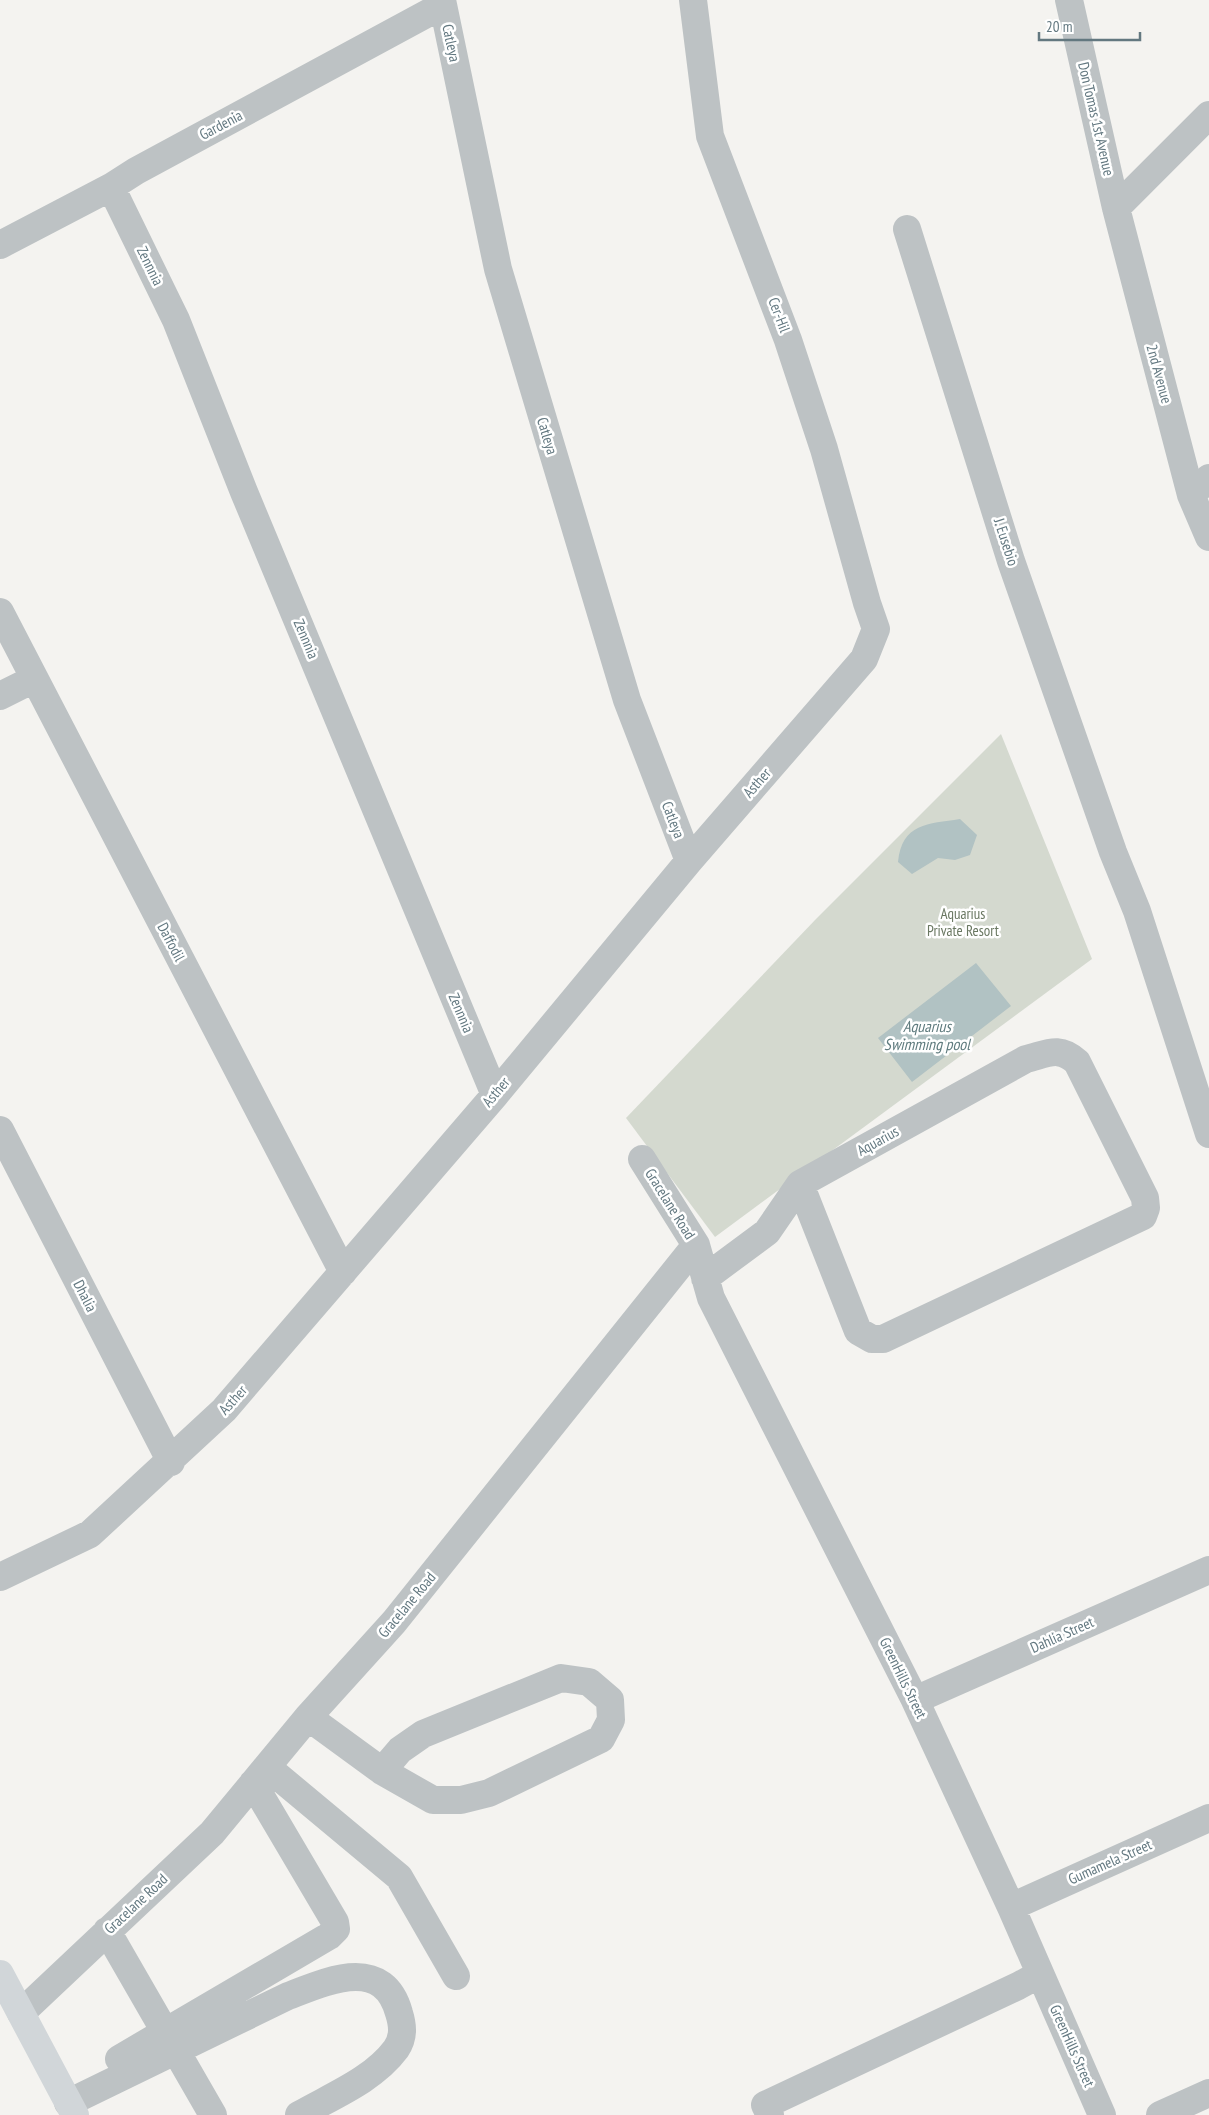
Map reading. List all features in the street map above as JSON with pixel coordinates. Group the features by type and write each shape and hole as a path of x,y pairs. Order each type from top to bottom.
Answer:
{"highway":[{"path":"0,1974 68,2104"}],"street":[{"name":"Cer-Hil","path":"693,0 710,136 788,340 824,450 866,603 876,629"},
{"name":"Don Tomas 1st Avenue","path":"1069,0 1116,208"},
{"name":"Gardenia","path":"0,245 111,187 136,171 442,2"},
{"name":"Catleya","path":"442,2 498,269 627,700 689,861"},
{"path":"1116,208 1209,115"},
{"name":"Zennnia","path":"111,187 176,320 248,502 495,1095"},
{"name":"2nd Avenue","path":"1116,208 1200,486 1209,537"},
{"name":"J. Eusebio","path":"906,230 1011,561 1113,852 1137,911 1209,1134"},
{"name":"Daffodil","path":"0,612 343,1272"},
{"name":"Asther","path":"0,1577 90,1534 171,1462 224,1410 495,1095 689,861 864,659 876,629"},
{"path":"0,696 34,679"},
{"name":"Aquarius","path":"705,1278 766,1232 800,1184 1026,1059 1057,1051 1068,1054 1077,1062 1145,1198 1146,1208 1143,1216 883,1339 872,1339 858,1331 800,1184"},
{"name":"Dhalia","path":"0,1130 171,1462"},
{"name":"Gracelane Road","path":"20,2013 212,1833 308,1717 394,1622 696,1245 642,1159"},
{"name":"GreenHills Street","path":"696,1245 711,1298 915,1700 1011,1907 1099,2114"},
{"name":"Dahlia Street","path":"915,1700 1209,1570"},
{"path":"308,1717 382,1771 433,1800 461,1800 489,1792 601,1739 612,1720 610,1700 589,1682 561,1678 423,1734 400,1750 382,1771"},
{"path":"260,1775 400,1877 456,1976"},
{"path":"68,2104 171,2041 329,1936 336,1929 335,1922 260,1775"},
{"name":"Gumamela Street","path":"1011,1907 1209,1818"},
{"path":"107,1931 213,2115"},
{"path":"770,2115 765,2105 1040,1974"},
{"path":"171,2041 320,1983 343,1978 366,1977 383,1984 396,2002 404,2028 396,2048 372,2074 300,2115"},
{"path":"1160,2115 1209,2092"}],"green space":[{"name":"Aquarius Private Resort","path":"1001,734 1092,959 715,1237 626,1118 816,919"}],"water":[{"path":"960,819 977,835 970,855 955,860 938,858 912,874 898,862 900,849 905,840 918,828 937,822"},
{"name":"Aquarius Swimming pool","path":"976,963 1011,1006 912,1082 878,1038"}]}
